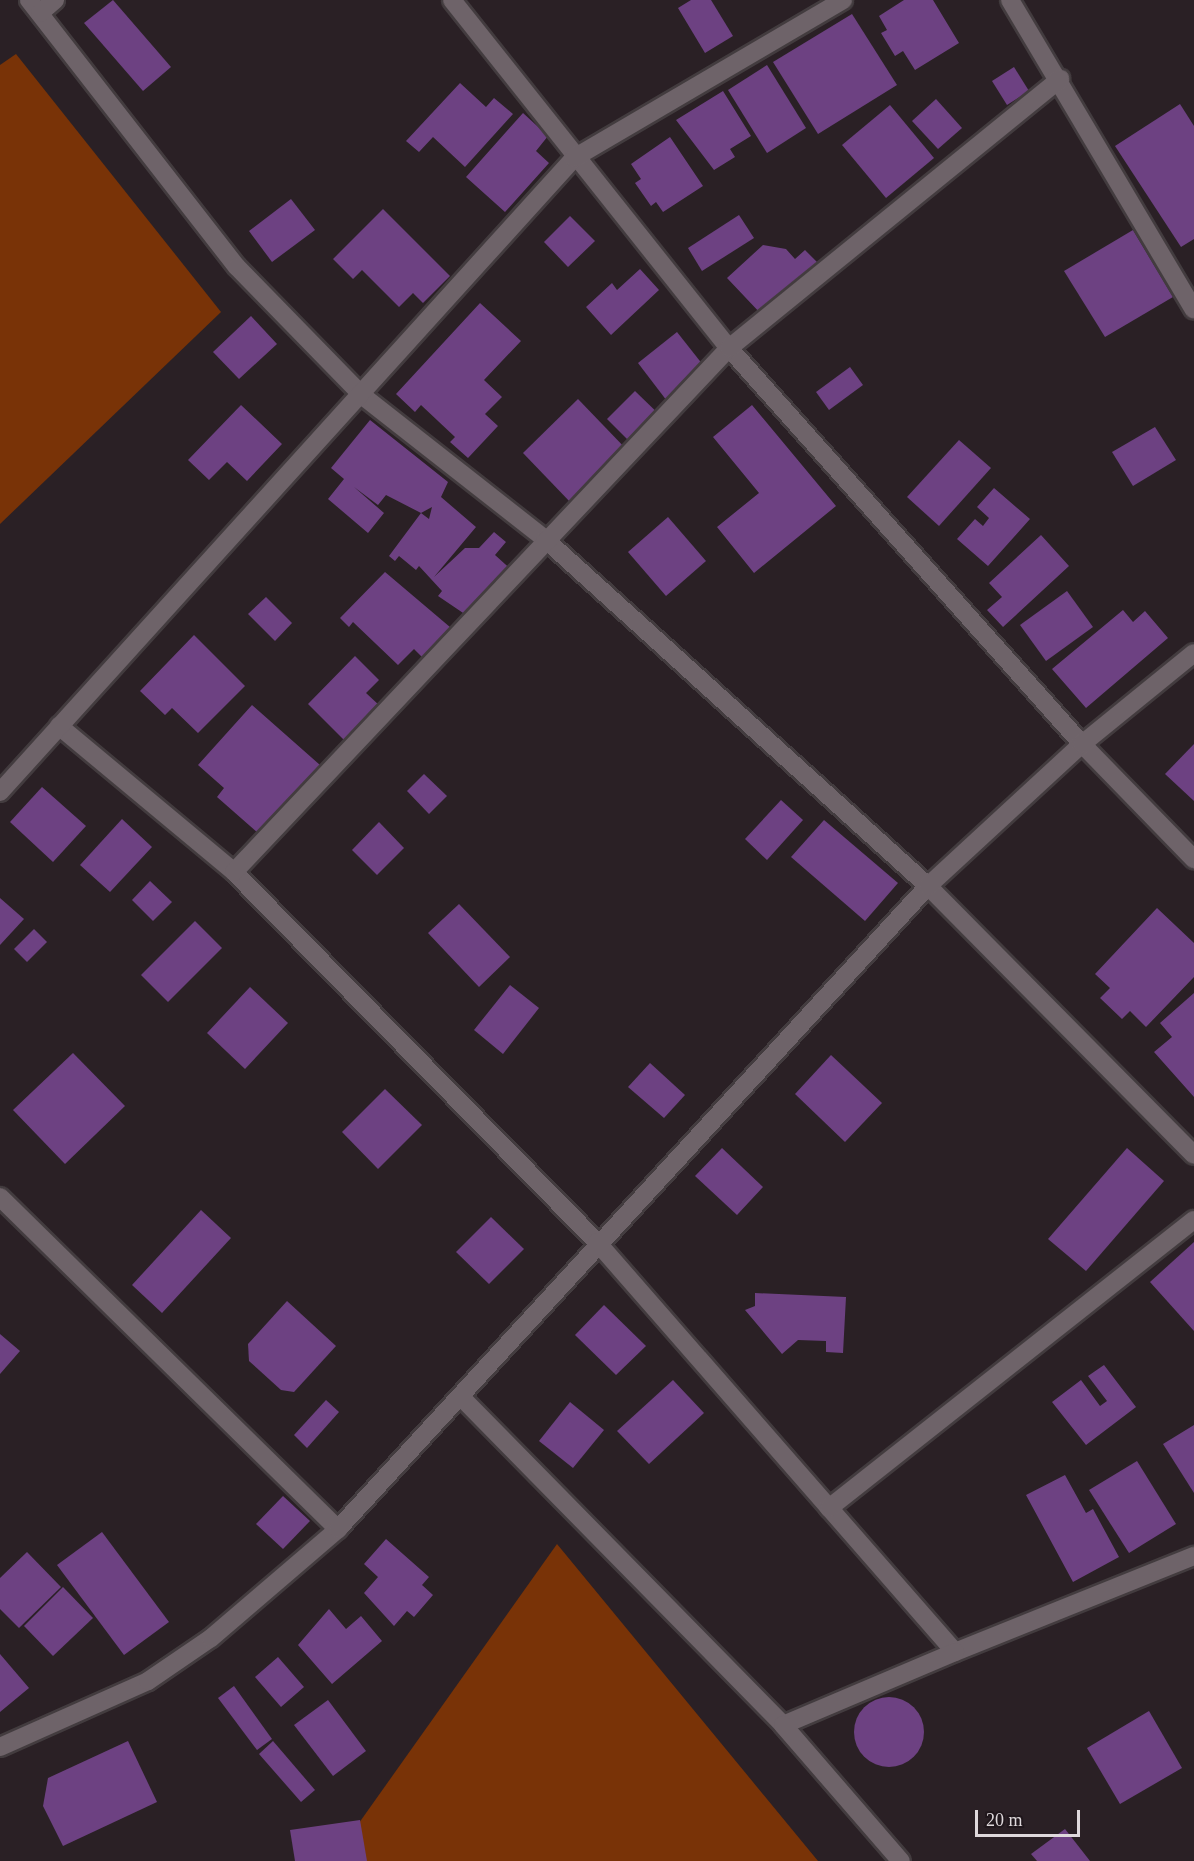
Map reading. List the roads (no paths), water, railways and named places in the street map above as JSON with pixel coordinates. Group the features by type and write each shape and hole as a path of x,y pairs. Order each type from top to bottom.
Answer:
{"street":[{"path":"55,0 35,6 237,267 364,396 545,539 928,886 1194,1155"},
{"path":"452,0 574,158 729,348 1082,744 1194,859"},
{"path":"0,792 364,396 574,158 843,0"},
{"path":"1010,0 1060,79 1192,303"},
{"path":"234,872 545,539 729,348 1060,79"},
{"path":"0,1747 148,1681 211,1638 338,1529 463,1399 597,1242 928,886 1082,744 1194,653"},
{"path":"59,726 234,872 597,1242 955,1652"},
{"path":"0,1197 338,1529"},
{"path":"829,1508 1194,1220"},
{"path":"463,1399 783,1725 901,1861"},
{"path":"783,1725 955,1652 1194,1556"}]}
